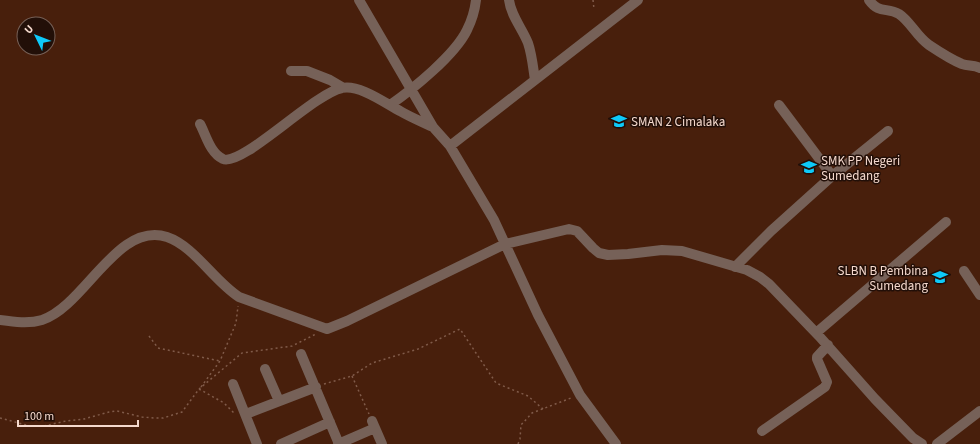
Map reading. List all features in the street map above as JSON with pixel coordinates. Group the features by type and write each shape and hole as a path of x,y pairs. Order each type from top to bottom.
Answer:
{"street":[{"path":"359,0 433,127 450,146 482,200 505,244 538,315 580,395 616,444"},
{"path":"390,105 435,68 455,47 467,30 476,0"},
{"path":"509,0 527,42 532,58 535,80"},
{"path":"450,146 638,0"},
{"path":"869,0 879,9 899,14 906,20 914,32 929,45 960,63 980,68"},
{"path":"291,71 308,71 330,80 342,87 355,88 390,105 400,112 433,127"},
{"path":"200,124 211,147 217,155 229,160 236,158 255,146 326,94 342,87"},
{"path":"779,105 830,173 831,177"},
{"path":"735,267 771,231 831,177 888,131"},
{"path":"816,333 946,222"},
{"path":"0,320 28,322 43,319 57,313 66,306 114,254 136,240 152,236 167,237 182,245 227,288 239,297 327,329 347,321 505,244 569,229 577,231 599,253 608,255 662,250 682,251 714,259 753,273 769,284 828,345 875,399 913,438 922,444"},
{"path":"964,271 980,295"},
{"path":"762,431 825,387 827,382 817,357 828,345"},
{"path":"301,354 316,387 327,424 335,443 373,424 382,444"},
{"path":"266,369 279,401"},
{"path":"232,384 258,444"},
{"path":"246,414 316,387"},
{"path":"937,444 980,411"},
{"path":"281,444 327,424"}],"path":[{"path":"593,0 594,9"},
{"path":"0,418 30,426 44,426 117,411 142,417 154,418 163,418 182,412 220,361 236,323 239,297"},
{"path":"199,389 242,353 292,346 327,329"},
{"path":"316,387 352,376 372,363 418,349 460,330 496,383 528,396 542,409"},
{"path":"149,336 158,348 220,361"},
{"path":"352,376 373,424"},
{"path":"199,389 224,403 234,413"},
{"path":"518,444 521,425 532,413 580,395"}],"place":[{"name":"SMAN 2 Cimalaka","path":"619,121"},
{"name":"SMK PP Negeri Sumedang","path":"809,167"},
{"name":"SLBN B Pembina Sumedang","path":"940,277"}]}
